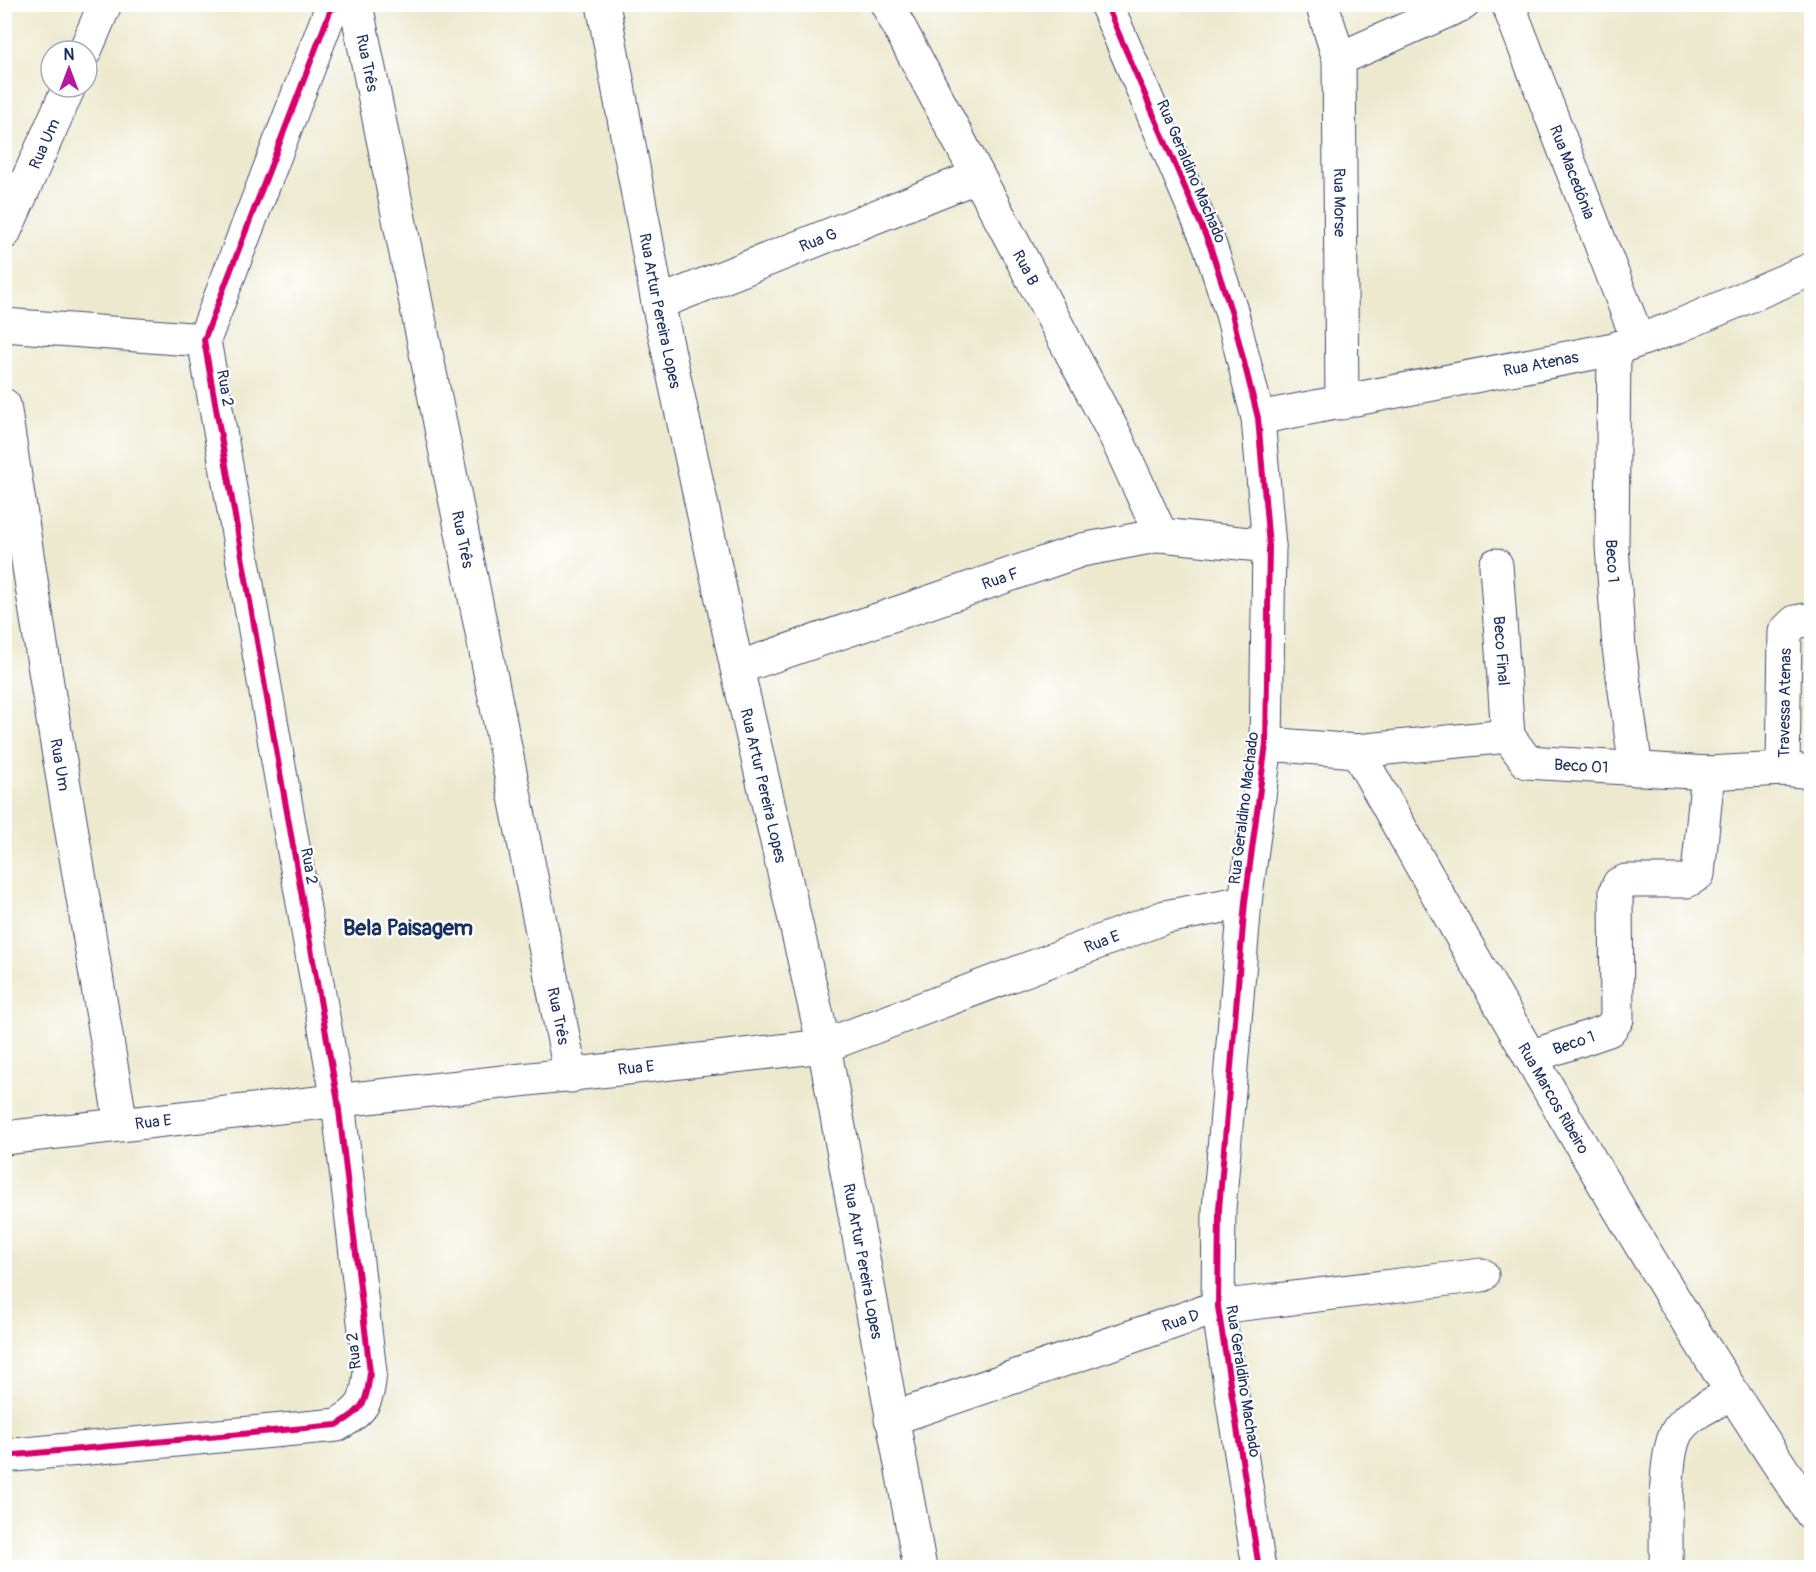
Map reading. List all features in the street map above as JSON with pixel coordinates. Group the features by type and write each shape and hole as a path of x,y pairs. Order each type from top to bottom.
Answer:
{"street":[{"path":"90,39 105,4"},
{"path":"4,325 204,340 331,9 349,4"},
{"name":"Rua Três","path":"356,4 571,1076"},
{"name":"Rua Artur Pereira Lopes","path":"603,4 658,303 737,668 824,1046 920,1568"},
{"name":"Rua B","path":"887,4 1116,437 1161,535"},
{"name":"Rua Geraldino Machado","path":"1106,4 1210,246 1232,314 1258,418 1269,546 1266,744 1245,902 1219,1209 1218,1307 1259,1568"},
{"name":"Rua Morse","path":"1322,4 1339,59 1342,403"},
{"path":"1339,59 1463,4"},
{"name":"Rua Macedônia","path":"1508,4 1626,345"},
{"name":"Rua Um","path":"4,233 64,99"},
{"name":"Rua G","path":"658,303 978,176"},
{"name":"Rua Atenas","path":"1258,418 1626,345 1808,279"},
{"name":"Rua 2","path":"4,1456 337,1425 354,1415 367,1399 370,1372 338,1102 204,340"},
{"name":"Beco 1","path":"1626,345 1612,546 1619,648 1636,770"},
{"name":"Rua Um","path":"4,405 48,690 121,1124"},
{"name":"Rua F","path":"737,668 1082,550 1161,535 1269,546"},
{"name":"Beco Final","path":"1496,565 1508,736"},
{"name":"Travessa Atenas","path":"1636,770 1708,773 1797,771 1785,632 1795,622 1812,619"},
{"path":"1266,744 1356,751 1508,736"},
{"name":"Beco 01","path":"1508,736 1527,762 1636,770"},
{"name":"Rua Marcos Ribeiro","path":"1356,751 1530,1057 1731,1394 1812,1514"},
{"name":"Beco 1","path":"1530,1057 1609,1030 1615,1025 1616,891 1619,884 1626,881 1687,881 1698,874 1708,773"},
{"name":"Rua E","path":"4,1138 824,1046 1165,917 1245,902"},
{"name":"Rua D","path":"891,1419 1218,1307 1482,1275"},
{"path":"1666,1568 1670,1448 1678,1430 1692,1416 1731,1394"}],"cycle path":[{"path":"4,1456 337,1425 359,1410 367,1391 370,1372 338,1102 204,340 331,9 349,4"},
{"path":"1106,4 1210,246 1232,314 1258,418 1269,546 1266,744 1245,902 1219,1209 1218,1307 1259,1568"}],"district":[{"name":"Bela Paisagem","path":"408,927"}]}
